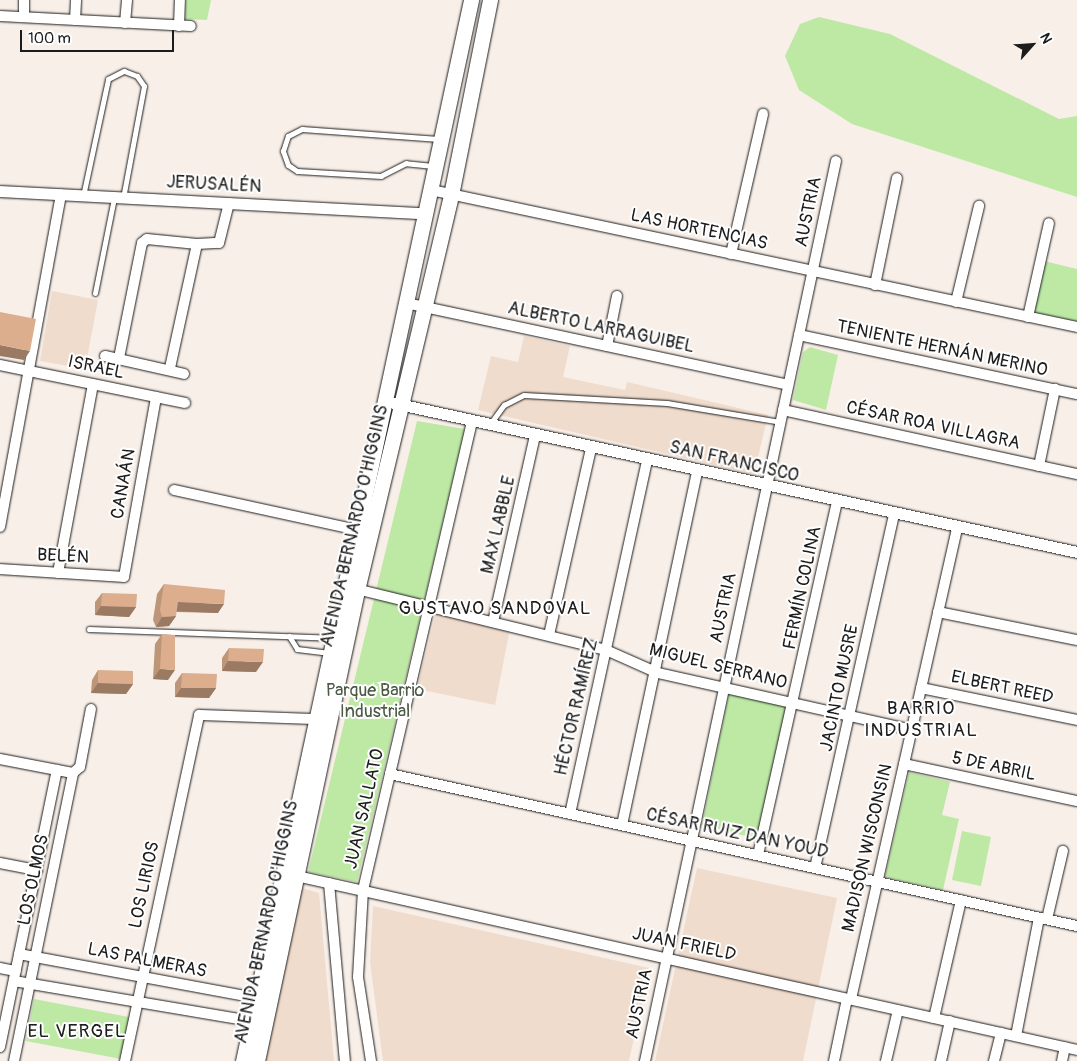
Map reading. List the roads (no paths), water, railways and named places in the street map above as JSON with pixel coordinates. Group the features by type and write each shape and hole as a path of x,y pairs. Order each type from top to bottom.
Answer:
{"main road":[{"name":"AVENIDA BERNARDO O'HIGGINS","path":"243,1061 258,1022 290,875 350,588 356,530 471,0"},
{"name":"AVENIDA BERNARDO O'HIGGINS","path":"290,875 315,719 329,654 403,405 451,195 490,0"},
{"name":"AVENIDA BERNARDO O'HIGGINS","path":"257,1061 258,1022"}],"street":[{"path":"24,0 24,17"},
{"path":"75,20 76,0"},
{"path":"125,23 127,0"},
{"path":"179,26 180,0"},
{"path":"0,16 190,26"},
{"path":"731,254 763,114"},
{"name":"AUSTRIA","path":"645,1061 836,162"},
{"path":"875,284 897,178"},
{"name":"LAS HORTENCIAS","path":"431,190 1077,327"},
{"name":"JERUSALÉN","path":"0,191 426,213"},
{"path":"0,527 61,195"},
{"path":"118,358 142,243 147,239 198,244 219,243 229,203"},
{"path":"956,302 979,206"},
{"path":"1028,317 1049,224"},
{"path":"170,368 198,244"},
{"path":"607,346 617,296"},
{"name":"ALBERTO LARRAGUIBEL","path":"406,303 788,385"},
{"name":"TENIENTE HERNÁN MERINO","path":"799,336 1077,394"},
{"path":"105,356 170,368 184,374"},
{"name":"ISRAEL","path":"0,365 185,403"},
{"path":"58,573 93,384"},
{"path":"1039,466 1055,389"},
{"name":"CANAÁN","path":"124,577 156,397"},
{"name":"SAN FRANCISCO","path":"385,401 766,488 1077,552"},
{"name":"CÉSAR ROA VILLAGRA","path":"783,410 1077,474"},
{"name":"JUAN SALLATO","path":"371,1061 358,978 362,890 430,610 472,421"},
{"name":"MAX LABBLE","path":"494,622 536,435"},
{"path":"549,635 591,448"},
{"name":"HÉCTOR RAMÍREZ","path":"570,814 646,460"},
{"path":"622,825 658,673 697,472"},
{"path":"174,490 356,530"},
{"name":"FERMÍN COLINA","path":"758,855 796,704 837,502"},
{"name":"JACINTO MUSRE","path":"815,868 852,716 894,514"},
{"name":"MADISON WISCONSIN","path":"834,1061 877,882 957,527"},
{"name":"BELÉN","path":"0,569 124,577"},
{"name":"MIGUEL SERRANO","path":"350,588 430,610 494,622 606,650 658,673 912,730"},
{"path":"938,612 1077,640"},
{"name":"ELBERT REED","path":"921,688 1077,720"},
{"name":"LOS OLMOS","path":"14,1061 73,773 80,767 91,709"},
{"name":"LOS LIRIOS","path":"125,1061 136,1001 199,715 315,719"},
{"path":"0,759 73,773"},
{"name":"5 DE ABRIL","path":"904,764 1077,801"},
{"name":"LOS OLMOS","path":"0,1046 57,770"},
{"name":"CÉSAR RUIZ DAN YOUD","path":"390,774 1077,926"},
{"path":"1016,1036 1043,918 1063,852"},
{"path":"0,863 37,870"},
{"name":"JUAN FRIELD","path":"290,875 1077,1050"},
{"name":"JUAN SALLATO","path":"329,883 345,1061"},
{"path":"934,1018 961,900"},
{"name":"LAS PALMERAS","path":"19,954 263,999"},
{"path":"0,968 29,984 258,1022"},
{"path":"886,1061 898,1010"},
{"path":"941,1061 950,1021"},
{"path":"994,1061 1001,1033"},
{"path":"1062,1061 1065,1047"}],"lane":[{"path":"83,196 108,79 124,71 136,76 144,86 95,294"},
{"path":"436,166 406,163 381,176 297,171 285,161 283,150 288,136 302,129 442,139"},
{"path":"490,425 504,406 524,395 642,400 781,422"},
{"path":"89,629 333,638"},
{"path":"289,636 297,649 329,654"}],"district":[{"name":"GUSTAVO SANDOVAL","path":"495,609"},
{"name":"BARRIO INDUSTRIAL","path":"921,720"},
{"name":"EL VERGEL","path":"77,1032"}],"park label":[{"name":"Parque Barrio Industrial","path":"375,702"}]}
